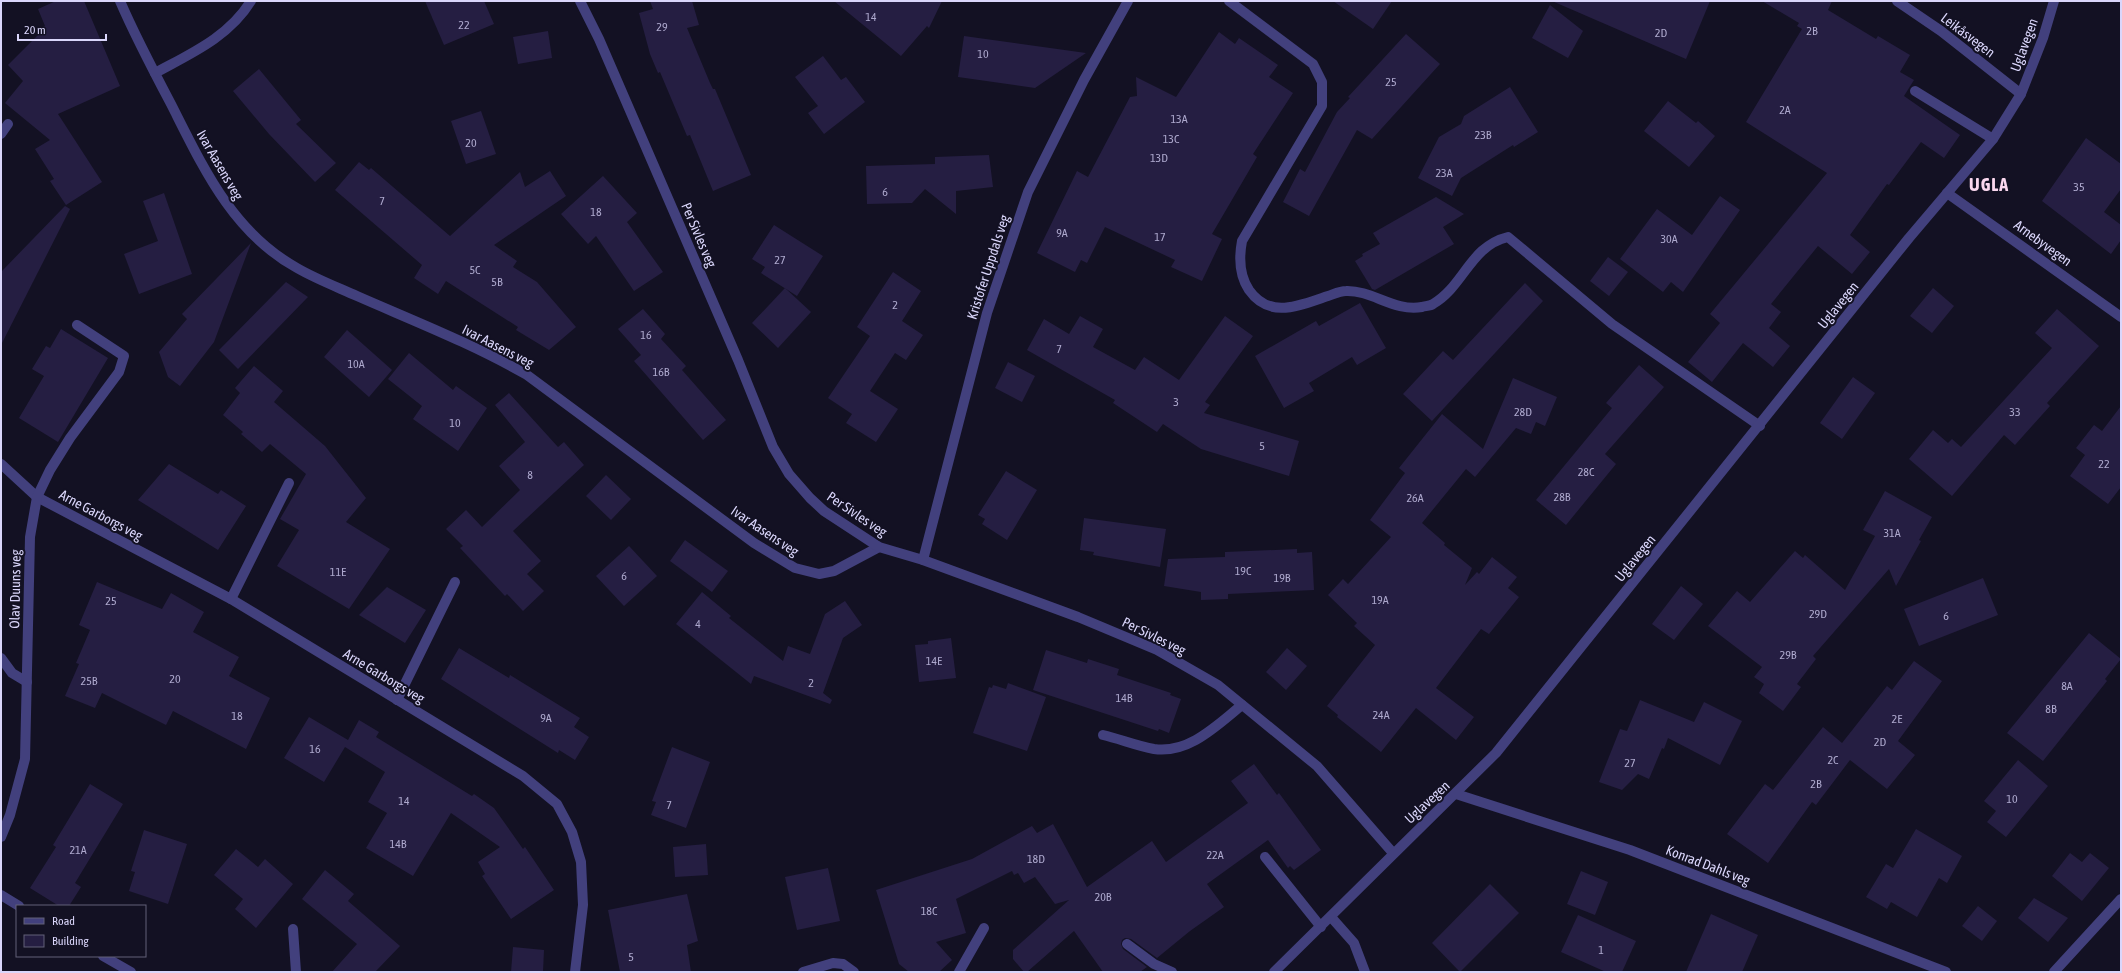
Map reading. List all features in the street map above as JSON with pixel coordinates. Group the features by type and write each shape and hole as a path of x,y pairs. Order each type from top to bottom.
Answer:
{"street":[{"name":"Ivar Aasens veg","path":"120,1 155,73 219,195 236,218 253,236 290,264 319,280 493,356 527,375 754,543 795,568 819,574 834,572 879,547"},
{"path":"155,73 209,43 236,22 251,1"},
{"name":"Per Sivles veg","path":"580,1 599,39 735,353 773,447 789,474 810,498 824,511 879,547 923,560 1078,617 1157,650 1218,685 1317,766 1393,853"},
{"name":"Kristofer Uppdals veg","path":"923,560 986,313 1028,192 1084,80 1128,1"},
{"path":"1229,1 1313,64 1322,82 1322,106 1242,241 1239,254 1245,284 1255,299 1266,306 1290,306 1345,291 1356,292 1411,309 1433,305 1449,290 1486,246 1496,240 1508,237 1612,324 1760,426"},
{"name":"Leikåsvegen","path":"1897,1 1941,31 2021,94"},
{"name":"Uglavegen","path":"1274,972 1496,753 1760,426 1909,238 1993,138 2021,94 2043,38 2054,1"},
{"path":"1915,91 1993,138"},
{"path":"1,134 8,124"},
{"name":"Arnebyvegen","path":"1948,193 2121,317"},
{"name":"Arne Garborgs veg","path":"38,497 50,470 70,438 119,372 124,356 77,325"},
{"name":"Arne Garborgs veg","path":"1,464 38,497 231,600 523,776 557,804 572,832 581,862 583,905 575,972"},
{"path":"231,600 289,483"},
{"name":"Olav Duuns veg","path":"1,837 10,815 25,759 30,537 38,497"},
{"path":"397,700 455,582"},
{"path":"1,658 12,673 27,682"},
{"path":"1103,735 1154,749 1174,749 1198,739 1242,705"},
{"name":"Konrad Dahls veg","path":"1456,794 1630,850 1946,972"},
{"path":"1265,857 1321,927"},
{"path":"1,895 17,905"},
{"path":"2054,972 2121,899"},
{"path":"1331,917 1354,943 1365,972"},
{"path":"959,972 984,928"},
{"path":"293,929 296,972"},
{"path":"1127,944 1154,964 1172,972"},
{"path":"105,957 132,972"},
{"path":"803,972 833,963 844,964 854,972"}],"building":[{"path":"56,1 84,1 120,86 58,114 102,182 66,205 50,181 54,179 35,149 50,140 5,103 23,81 8,65 44,29 43,27 45,26 38,9"},
{"path":"425,1 484,1 494,24 444,45"},
{"path":"650,1 692,1 699,25 687,28 710,83 713,89 715,89 751,175 713,191 690,135 687,136 660,72 658,73 650,54 639,13 653,9"},
{"path":"834,1 942,1 929,28 927,26 901,56"},
{"path":"1333,1 1392,1 1373,29"},
{"path":"1552,1 1710,1 1686,59"},
{"path":"1762,1 1832,1 1828,10 1876,39 1878,36 1910,55 1900,72 1914,80 1904,96 1960,135 1944,158 1921,142 1889,185 1887,184 1850,235 1870,252 1852,274 1818,246 1771,304 1781,312 1769,328 1790,346 1773,367 1743,343 1712,382 1688,362 1720,323 1710,314 1827,173 1746,122 1802,29 1797,26 1799,23"},
{"path":"1550,5 1583,31 1568,58 1532,38"},
{"path":"548,31 552,58 518,64 513,37"},
{"path":"1219,32 1235,44 1239,38 1278,65 1269,77 1293,93 1253,154 1257,157 1212,234 1222,239 1202,281 1171,267 1175,260 1105,227 1087,263 1081,260 1075,272 1037,253 1077,171 1088,177 1130,97 1137,96 1136,77 1176,97"},
{"path":"1406,34 1440,64 1372,139 1357,130 1309,216 1283,202 1300,169 1305,172 1337,112 1350,98 1348,97"},
{"path":"964,36 1086,53 1035,88 958,77"},
{"path":"823,56 841,80 846,77 865,102 824,134 808,113 818,106 795,77"},
{"path":"259,69 301,120 296,124 336,163 315,182 269,134 233,91"},
{"path":"1510,87 1538,132 1514,147 1513,145 1461,178 1452,196 1418,178 1439,137 1461,124 1464,116"},
{"path":"1668,101 1696,123 1698,121 1715,136 1689,167 1644,131"},
{"path":"481,111 496,154 466,164 451,121"},
{"path":"2086,138 2121,164 2121,189 2104,212 2121,225 2121,240 2111,254 2042,201"},
{"path":"989,155 993,187 956,191 956,214 925,189 912,203 867,204 866,166 935,164 935,157"},
{"path":"359,162 369,170 371,168 450,236 520,172 525,187 550,171 566,196 494,245 517,261 513,267 537,282 576,327 549,350 516,330 518,327 446,281 438,294 414,278 422,265 335,190"},
{"path":"603,176 637,213 627,222 663,272 634,291 596,236 588,244 561,214"},
{"path":"164,193 192,274 139,294 124,254 158,241 143,201"},
{"path":"1720,196 1740,210 1683,292 1671,282 1663,292 1620,259 1657,209 1692,235"},
{"path":"1436,197 1464,214 1443,227 1454,244 1375,290 1372,289 1355,261 1363,256 1362,254 1380,244 1373,233"},
{"path":"65,206 70,209 1,345 1,272"},
{"path":"774,225 823,256 797,296 761,273 765,267 752,259"},
{"path":"251,243 214,342 180,386 168,377 159,352 187,319 182,314"},
{"path":"1608,257 1628,272 1609,296 1590,281"},
{"path":"893,272 921,291 902,321 923,335 906,360 895,353 870,391 898,409 876,442 846,423 852,414 828,398 870,336 857,327"},
{"path":"286,282 308,297 238,369 219,350"},
{"path":"1525,283 1543,301 1432,421 1403,394 1443,351 1453,360"},
{"path":"785,288 811,312 778,348 752,323"},
{"path":"1933,288 1954,306 1932,333 1910,316"},
{"path":"1360,303 1386,348 1357,365 1352,357 1309,383 1314,391 1284,408 1255,356 1316,321 1319,326"},
{"path":"643,309 665,334 661,339 686,366 682,370 726,420 703,440 634,361 641,355 618,329"},
{"path":"2057,309 2099,346 2047,403 2050,406 2015,445 2004,435 1952,496 1909,459 1933,430 1948,443 1952,439 1961,447 2052,348 2035,333"},
{"path":"1080,316 1103,329 1093,347 1135,370 1144,357 1179,380 1225,316 1253,336 1205,402 1210,405 1204,413 1299,441 1289,476 1201,449 1163,424 1157,432 1113,403 1115,400 1027,350 1044,319 1069,334"},
{"path":"61,329 108,358 58,442 19,418 44,376 32,369 46,346 50,348"},
{"path":"347,330 392,370 369,397 324,357"},
{"path":"409,353 453,390 456,386 487,408 458,451 413,419 422,406 388,379"},
{"path":"1008,362 1035,376 1022,402 995,388"},
{"path":"1639,365 1664,387 1605,454 1616,464 1566,525 1536,500 1612,408 1606,403"},
{"path":"254,366 283,391 274,402 325,446 366,498 346,522 390,549 349,609 277,566 299,530 280,519 306,474 270,444 262,452 241,434 243,432 223,415 240,393 235,388"},
{"path":"1853,377 1875,393 1842,439 1820,423"},
{"path":"1513,378 1557,397 1545,426 1536,422 1531,434 1516,428 1475,477 1466,469 1422,523 1445,543 1444,545 1472,568 1465,585 1477,572 1479,574 1492,557 1517,577 1508,588 1519,597 1489,634 1481,629 1436,688 1474,717 1456,740 1416,708 1381,752 1337,717 1338,715 1327,706 1375,645 1354,626 1357,623 1328,595 1343,579 1348,584 1391,537 1370,520 1405,473 1399,468 1442,414 1483,449"},
{"path":"509,393 558,447 564,442 584,465 513,531 541,561 527,574 544,591 523,611 507,594 505,596 460,548 463,546 446,529 466,510 482,527 520,490 499,466 525,442 495,405"},
{"path":"2121,406 2121,487 2108,504 2070,476 2085,455 2076,448 2094,425 2102,431"},
{"path":"169,464 218,494 221,490 246,506 218,550 138,500"},
{"path":"1006,471 1037,490 1007,540 982,524 985,519 978,515"},
{"path":"606,475 631,499 611,520 586,496"},
{"path":"1885,491 1932,517 1919,540 1921,541 1896,586 1889,569 1813,656 1816,659 1797,684 1801,687 1783,711 1759,693 1764,684 1754,677 1762,667 1708,626 1737,591 1750,602 1795,551 1803,558 1805,555 1845,590 1875,536 1863,530"},
{"path":"1084,518 1166,529 1160,567 1093,555 1094,552 1080,550"},
{"path":"685,540 728,571 712,592 670,561"},
{"path":"629,546 657,576 624,606 596,576"},
{"path":"1297,549 1297,553 1312,552 1314,590 1228,594 1228,599 1201,600 1201,592 1164,586 1168,559 1225,557 1225,552"},
{"path":"1983,578 1998,615 1919,646 1904,609"},
{"path":"97,582 162,609 171,593 204,612 193,632 239,657 229,676 270,698 246,749 173,711 166,725 102,693 95,708 65,696 79,664 76,663 90,630 79,625"},
{"path":"1681,586 1703,604 1674,640 1652,624"},
{"path":"387,587 426,610 405,643 359,615"},
{"path":"702,592 731,616 729,618 783,661 788,646 810,654 825,614 845,601 862,625 843,638 823,693 832,700 830,704 754,676 751,684 676,624"},
{"path":"2089,633 2121,659 2105,679 2107,681 2043,761 2007,733"},
{"path":"951,638 956,678 919,682 915,645 928,644 928,641"},
{"path":"459,648 509,678 510,675 580,718 574,727 589,737 575,760 559,750 558,753 441,679"},
{"path":"1287,648 1307,666 1286,690 1266,672"},
{"path":"1046,650 1087,663 1088,659 1119,669 1117,675 1171,693 1170,695 1181,699 1169,733 1159,729 1158,731 1033,690"},
{"path":"1914,661 1942,681 1898,741 1915,755 1887,789 1850,760 1816,805 1812,802 1768,863 1727,834 1765,784 1773,790 1823,727 1842,743 1887,686 1892,690"},
{"path":"1008,683 1046,697 1027,751 973,733 989,687 992,688 993,685 1006,689"},
{"path":"1640,700 1694,722 1704,702 1742,721 1720,765 1668,738 1664,749 1662,748 1649,779 1638,774 1622,790 1599,782 1620,729 1627,731"},
{"path":"309,717 348,740 359,720 379,732 376,737 472,796 474,794 494,808 523,849 525,847 554,890 511,919 482,876 485,874 478,862 500,847 451,813 413,876 366,848 387,813 368,802 385,772 345,747 324,782 284,758"},
{"path":"672,747 710,762 686,828 651,815 656,802 652,801"},
{"path":"2018,760 2048,786 2006,837 1987,822 1996,811 1984,801"},
{"path":"1254,764 1277,795 1279,793 1321,850 1294,870 1290,866 1288,868 1268,840 1207,884 1224,907 1190,931 1157,958 1131,939 1125,938 1122,940 1121,944 1123,949 1147,967 1140,972 1103,972 1074,931 1027,972 1024,972 1013,959 1013,950 1069,900 1055,904 1035,877 1024,883 1018,873 1014,875 1012,871 956,899 966,933 936,942 952,960 939,972 909,972 899,964 876,890 972,859 1032,826 1037,833 1053,824 1087,887 1152,841 1166,862 1248,803 1231,781"},
{"path":"90,784 123,804 75,883 81,887 70,905 57,905 30,888 56,847 53,845"},
{"path":"1916,829 1962,856 1947,883 1939,878 1917,917 1891,902 1887,909 1866,897 1886,864 1893,868"},
{"path":"144,830 187,844 168,904 129,891 135,872 131,871"},
{"path":"706,844 708,875 675,877 673,847"},
{"path":"236,849 258,867 265,859 293,884 256,928 235,909 243,899 214,875"},
{"path":"2070,853 2082,862 2090,853 2109,868 2082,901 2052,876"},
{"path":"828,868 840,921 797,930 785,877"},
{"path":"325,870 354,894 348,901 400,946 375,972 332,972 357,944 302,899"},
{"path":"1581,871 1608,882 1595,915 1567,904"},
{"path":"1490,884 1519,913 1460,972 1432,943"},
{"path":"687,894 698,941 687,945 691,972 620,972 608,910"},
{"path":"2034,898 2068,918 2048,942 2018,918"},
{"path":"1978,906 1997,921 1982,941 1962,926"},
{"path":"1711,914 1758,935 1742,972 1686,972"},
{"path":"1578,915 1636,941 1622,972 1606,972 1561,952"},
{"path":"513,947 544,950 543,972 511,972"}],"district":[{"name":"UGLA","path":"1989,184"}]}
